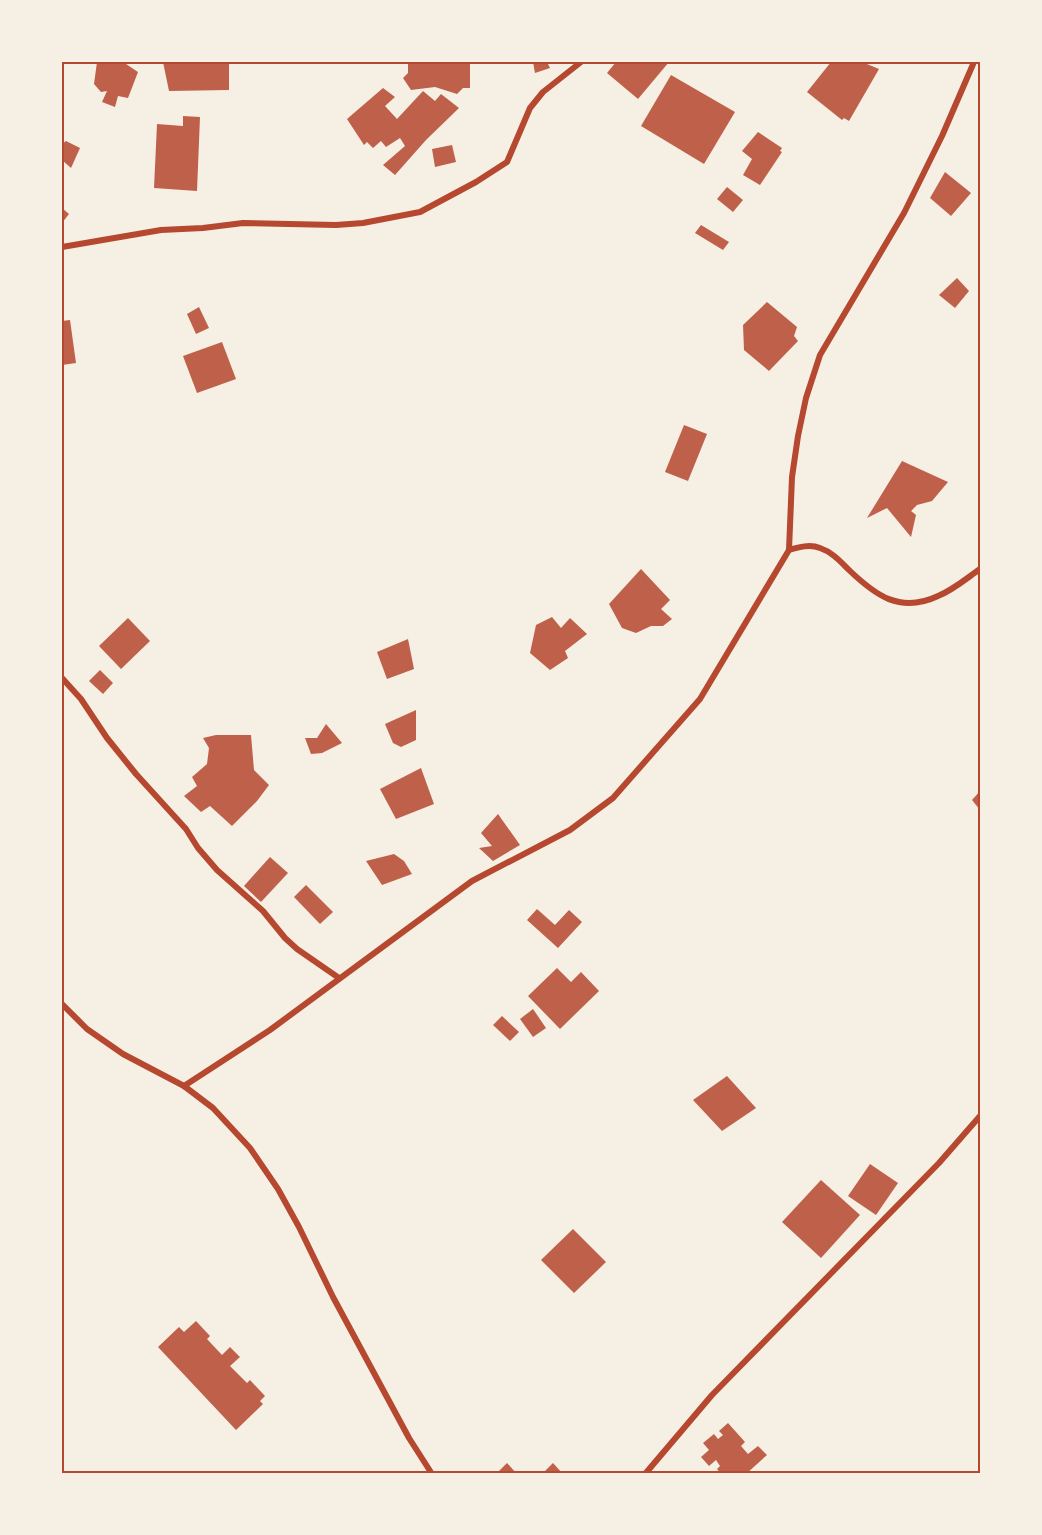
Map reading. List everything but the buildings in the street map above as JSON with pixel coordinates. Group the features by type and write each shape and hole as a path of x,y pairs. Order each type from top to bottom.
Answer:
{"street":[{"path":"62,247 161,230 243,223 336,225 363,223 420,212 476,182 507,162 530,108 543,92 581,62"},
{"path":"183,1086 270,1029 472,881 570,830 612,798 700,699 789,550 792,477 798,436 806,398 820,356 904,213 942,136 974,62"},
{"path":"789,550 801,546 818,547 832,554 867,588 892,602 918,603 939,596 981,569"},
{"path":"62,678 81,699 107,738 136,774 186,829 198,848 217,870 263,911 297,949 339,978"},
{"path":"62,1004 87,1029 123,1054 183,1086 213,1107 250,1148 278,1189 409,1438 432,1473"},
{"path":"645,1473 712,1395 923,1180 981,1116"}]}
